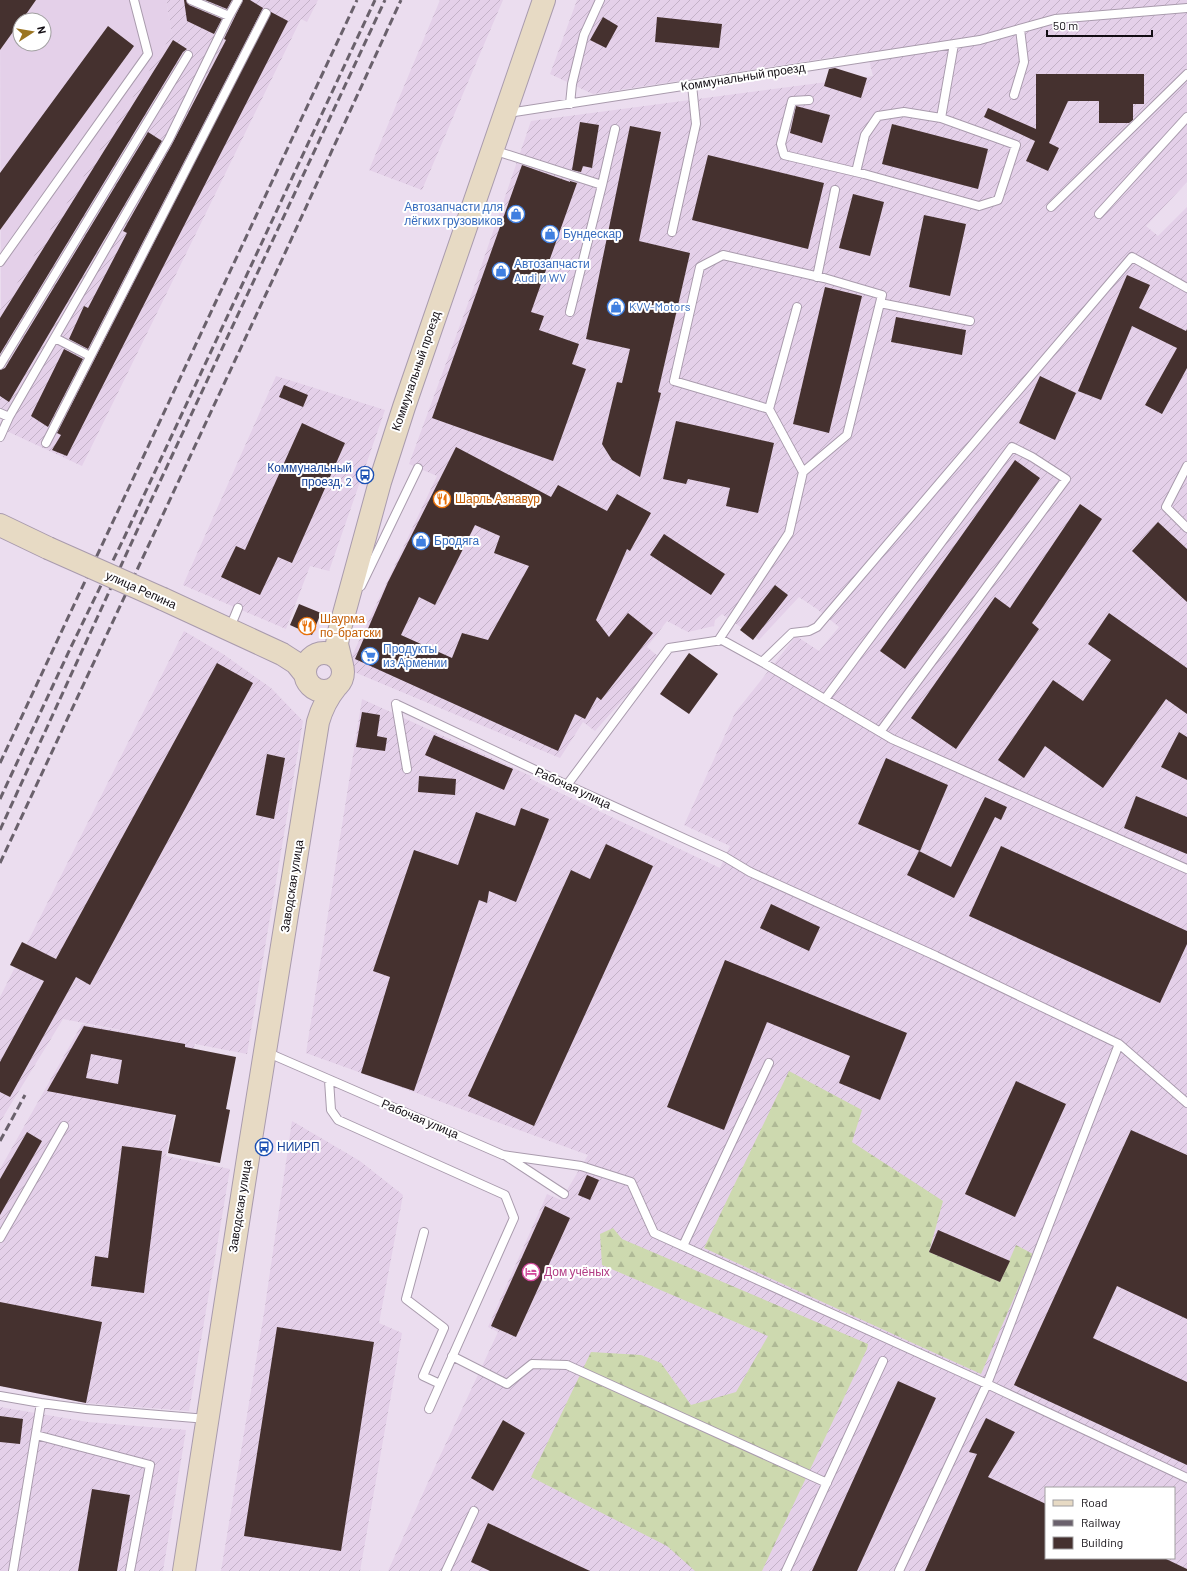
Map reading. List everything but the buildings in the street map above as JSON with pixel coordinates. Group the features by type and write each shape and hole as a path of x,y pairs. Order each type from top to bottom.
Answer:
{"street":[{"name":"Коммунальный проезд","path":"342,664 337,644 380,482 404,407 544,0"},
{"name":"улица Репина","path":"0,526 282,654 296,658 310,667"},
{"name":"Коммунальный проезд","path":"310,667 332,642 341,625"},
{"path":"336,687 325,691 313,688 310,667 323,652 334,655 342,664"},
{"name":"Заводская улица","path":"184,1571 318,722 322,708 328,696 343,677 342,664"},
{"name":"Заводская улица","path":"310,667 317,700 318,722"}],"lane":[{"path":"0,262 148,54 134,0"},
{"path":"191,0 229,16"},
{"path":"0,437 9,417 169,139 238,0"},
{"path":"570,104 572,84 584,35 600,0"},
{"name":"Коммунальный проезд","path":"505,114 980,40 1055,19 1187,8"},
{"path":"46,443 266,12"},
{"path":"1014,95 1024,62 1020,29"},
{"path":"941,118 954,44"},
{"path":"0,365 188,55"},
{"path":"1051,207 1187,74"},
{"path":"672,232 696,124 692,85"},
{"path":"809,100 792,101 781,144 784,155 856,172 979,206 998,200 1016,145 941,118 904,112 878,116 865,135 856,172"},
{"path":"1099,214 1187,117"},
{"path":"570,312 615,129"},
{"path":"492,150 602,185"},
{"path":"817,277 835,190"},
{"path":"718,641 789,532 803,472 847,435 882,295 817,277 723,255 700,267 674,381 768,409 803,472"},
{"path":"762,662 792,633 809,631 817,627 1132,258 1187,288"},
{"path":"880,303 970,321"},
{"path":"768,409 797,307"},
{"path":"55,338 90,356"},
{"path":"0,413 9,417"},
{"path":"825,699 1012,447 1032,457 1066,479 880,732"},
{"path":"1187,466 1166,508 1187,528"},
{"path":"341,625 418,468"},
{"path":"229,630 238,608"},
{"path":"566,785 669,648 722,640 892,739 1187,869"},
{"name":"Рабочая улица","path":"407,769 396,704 566,785 725,857 750,872 936,956 1119,1044 1187,1103"},
{"path":"898,1571 987,1384 1119,1044"},
{"name":"Рабочая улица","path":"265,1052 503,1155 582,1166 632,1182 654,1233 987,1384 1187,1478"},
{"path":"683,1246 769,1063"},
{"path":"329,1080 331,1110 338,1120 505,1195 514,1218 429,1409"},
{"path":"0,1238 64,1126"},
{"path":"503,1155 564,1194"},
{"path":"424,1232 406,1299 444,1328 423,1376 440,1384"},
{"path":"452,1356 507,1384 532,1364 567,1365 827,1483"},
{"path":"786,1571 883,1361"},
{"path":"0,1396 86,1409 207,1419"},
{"path":"13,1571 41,1403"},
{"path":"36,1435 150,1465 130,1571"},
{"path":"446,1571 474,1511"}],"shaded area":[{"path":"0,0 166,0 172,34 1,309"},
{"path":"166,0 318,0 307,22 301,19 82,466 0,428 2,419 0,417 0,310 172,34"},
{"path":"440,0 503,0 422,190 369,170"},
{"path":"577,0 1187,0 1187,182 1146,226 1158,236 1187,207 1187,1571 388,1571 498,1332 488,1327 547,1194 561,1200 588,1155 306,1053 362,699 531,776 530,778 537,782 720,868 730,846 684,825 735,713 796,636 819,651 839,627 799,597 759,640 722,614 715,620 714,626 688,632 667,621 647,647 660,658 595,731 583,722 560,758 354,672 349,662 437,476 409,464 474,287 531,121 873,76 867,52 593,94 550,74"},
{"path":"276,376 385,410 329,571 310,566 286,629 183,585"},
{"path":"184,631 223,654 271,688 303,721 247,1054 195,1044 177,1100 166,1156 230,1169 189,1411 86,1403 0,1386 0,1169 82,1024 157,1037 63,1019 0,1122 0,997"},
{"path":"292,1121 360,1161 403,1195 379,1323 402,1333 360,1571 221,1571 264,1313"},
{"path":"0,1407 88,1422 186,1430 163,1571 0,1571"}],"green space":[{"path":"789,1071 862,1110 852,1142 943,1201 929,1252 1000,1282 1016,1245 1033,1254 981,1374 704,1248"},
{"path":"613,1228 622,1239 868,1344 867,1349 762,1571 695,1571 667,1546 531,1477 591,1352 641,1355 661,1363 691,1405 736,1392 768,1336 602,1265 600,1234"}],"railway":[{"path":"0,763 357,0"},
{"path":"0,799 124,538 375,0"},
{"path":"0,830 141,522 385,0"},
{"path":"0,863 274,277 401,0"},
{"path":"0,1141 25,1095"}],"place":[{"name":"Автозапчасти для лёгких грузовиков","path":"516,214"},
{"name":"Бундескар","path":"550,234"},
{"name":"Автозапчасти Audi и WV","path":"501,271"},
{"name":"KVV-Motors","path":"616,307"},
{"name":"Коммунальный проезд, 2","path":"365,475"},
{"name":"Шарль Азнавур","path":"442,499"},
{"name":"Бродяга","path":"421,541"},
{"name":"Шаурма по-братски","path":"307,626"},
{"name":"Продукты из Армении","path":"370,656"},
{"name":"НИИРП","path":"264,1147"},
{"name":"Дом учёных","path":"531,1272"}]}
